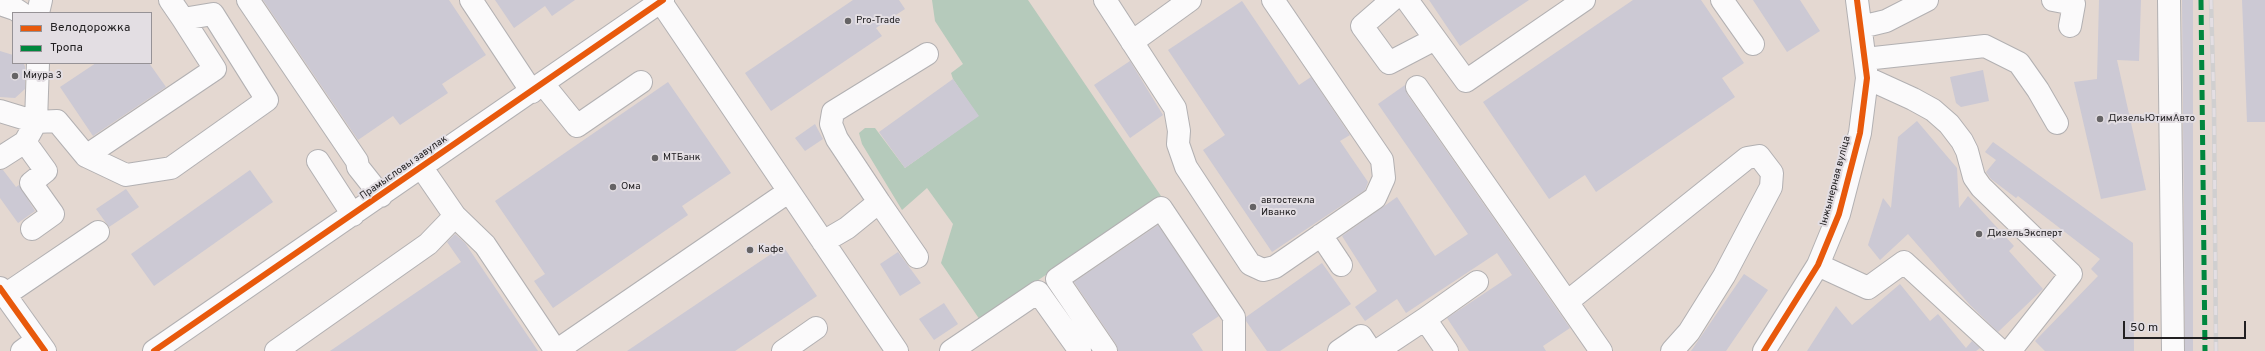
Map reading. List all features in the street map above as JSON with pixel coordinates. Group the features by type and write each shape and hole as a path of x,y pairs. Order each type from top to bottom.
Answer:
{"street":[{"path":"38,12 41,0"},
{"path":"86,156 215,69 170,0"},
{"path":"248,0 357,161 358,167 381,196"},
{"path":"471,0 537,88 578,126 641,82"},
{"path":"1105,0 1175,108 1179,131 1178,144 1186,167 1250,264 1263,270 1274,267 1375,198 1384,178 1382,160 1273,0"},
{"path":"1132,42 1190,0"},
{"path":"1392,0 1362,26 1389,63 1435,39"},
{"path":"1407,0 1466,81 1584,0"},
{"path":"1722,0 1753,44"},
{"name":"Інжынерная вуліца","path":"1764,351 1818,265 1841,207 1860,133 1866,69 1857,0"},
{"path":"1861,27 1886,21 1925,0"},
{"path":"2053,0 2074,4 2070,26"},
{"path":"2169,0 2173,351"},
{"path":"662,1 788,192 897,351"},
{"name":"Прамысловы завулак","path":"154,351 354,215 662,1"},
{"path":"0,4 20,12"},
{"path":"0,111 36,122 57,121 86,156 126,175 171,168 268,100 213,14 183,19"},
{"path":"1866,69 1985,46 2018,63 2038,90 2057,123"},
{"path":"917,257 837,139 831,124 833,112 927,54"},
{"path":"0,158 25,142 36,122 38,64"},
{"path":"1866,69 1933,110 1949,124 1962,140 1967,151 1974,177 1981,187 2071,274 2010,351"},
{"path":"1417,86 1601,351"},
{"path":"25,142 46,171 31,183 53,214 32,229"},
{"path":"1567,302 1747,158 1759,156 1772,173 1771,187 1724,276 1689,332 1672,351"},
{"path":"318,161 354,215"},
{"path":"422,168 454,216 485,245 556,351 788,192"},
{"path":"822,242 847,228 880,202"},
{"path":"1106,351 1057,279 1161,208 1234,316 1234,351"},
{"path":"276,351 428,244 454,216"},
{"path":"35,347 3,292 98,232"},
{"path":"1321,235 1341,265"},
{"path":"1818,265 1868,288 1904,262 2000,351"},
{"path":"1377,351 1477,282"},
{"path":"951,351 1038,292 1080,351"},
{"path":"1425,319 1447,351"},
{"path":"783,351 816,328"},
{"path":"1339,351 1361,336 1371,351"}],"shaded area":[{"path":"0,0 2265,0 2265,351 0,351"}],"green space":[{"path":"932,0 1028,0 1161,196 980,320 941,263 953,224 927,188 902,210 862,144 859,133 865,128 875,128 905,168 978,116 953,79 951,73 963,64 935,21"}],"building":[{"path":"263,0 449,0 486,55 442,84 448,93 400,125 393,116 358,140"},
{"path":"495,0 575,0 552,16 545,6 514,28"},
{"path":"853,0 899,0 905,9 876,28 882,36 771,111 745,73"},
{"path":"1429,0 1529,0 1460,46"},
{"path":"1633,0 1701,0 1744,63 1722,78 1735,97 1596,192 1585,175 1549,199 1483,102"},
{"path":"1753,0 1800,0 1820,31 1787,52"},
{"path":"2099,0 2141,0 2139,61 2117,60 2146,190 2101,199 2074,82 2097,79"},
{"path":"2182,0 2193,0 2193,351 2185,351"},
{"path":"2242,0 2265,0 2265,122 2247,122"},
{"path":"1242,1 1299,85 1311,77 1350,135 1340,141 1368,182 1365,190 1272,252 1203,150 1225,135 1168,50"},
{"name":"Миура 3","path":"0,51 12,55 12,64 24,64 25,66 25,89 15,98 0,97"},
{"path":"1130,61 1163,115 1130,138 1094,85"},
{"path":"94,64 150,64 166,87 93,136 60,87"},
{"path":"1983,70 1989,101 1961,107 1956,103 1950,77"},
{"path":"953,79 979,116 905,168 879,132"},
{"name":"Ома","path":"668,82 731,173 682,206 688,215 553,308 534,281 545,274 495,201"},
{"path":"1405,85 1407,94 1570,328 1543,346 1546,351 1469,351 1447,318 1512,275 1497,253 1406,313 1397,299 1365,321 1355,307 1377,291 1342,236 1397,197 1435,256 1468,234 1378,104"},
{"path":"1917,121 1957,168 1959,208 1968,196 2014,246 2009,251 2043,289 1998,332 1970,305 1908,234 1880,260 1868,245 1883,198 1891,208 1898,137"},
{"path":"815,124 823,139 805,151 795,138"},
{"path":"1993,142 2133,243 2134,351 2045,351 2035,341 2098,276 2091,269 2100,259 2018,196 2016,198 1991,179 1986,172 1996,160 1985,152"},
{"path":"0,170 3,170 16,187 19,185 35,211 18,223 0,198"},
{"path":"250,170 273,202 154,286 131,254"},
{"path":"126,189 139,207 109,227 96,209"},
{"path":"1158,225 1219,316 1192,334 1203,351 1118,351 1116,344 1074,282"},
{"path":"455,234 465,243 538,351 330,351 461,262 447,242"},
{"path":"783,246 817,296 735,351 627,351"},
{"path":"898,252 921,283 900,296 880,264"},
{"path":"1322,263 1351,304 1280,351 1267,351 1246,321 1246,317"},
{"path":"1744,274 1768,290 1726,351 1691,351"},
{"path":"1900,284 1930,321 1938,314 1966,348 1972,341 1980,348 1976,351 1807,351 1836,306 1852,325"},
{"path":"944,303 958,324 934,340 919,319"}],"railway":[{"path":"2211,0 2214,107 2216,351"}],"marked path":[{"path":"2201,0 2205,351"}],"cycle path":[{"path":"154,351 663,0"},
{"path":"1764,351 1818,265 1839,214 1860,133 1867,78 1857,0"},
{"path":"0,288 45,351"}],"place":[{"name":"Pro-Trade","path":"848,21"},
{"name":"Миура 3","path":"15,76"},
{"name":"ДизельЮтимАвто","path":"2100,119"},
{"name":"МТБанк","path":"655,158"},
{"name":"Ома","path":"613,187"},
{"name":"автостекла Иванко","path":"1253,207"},
{"name":"ДизельЭксперт","path":"1979,234"},
{"name":"Кафе","path":"750,250"}]}
